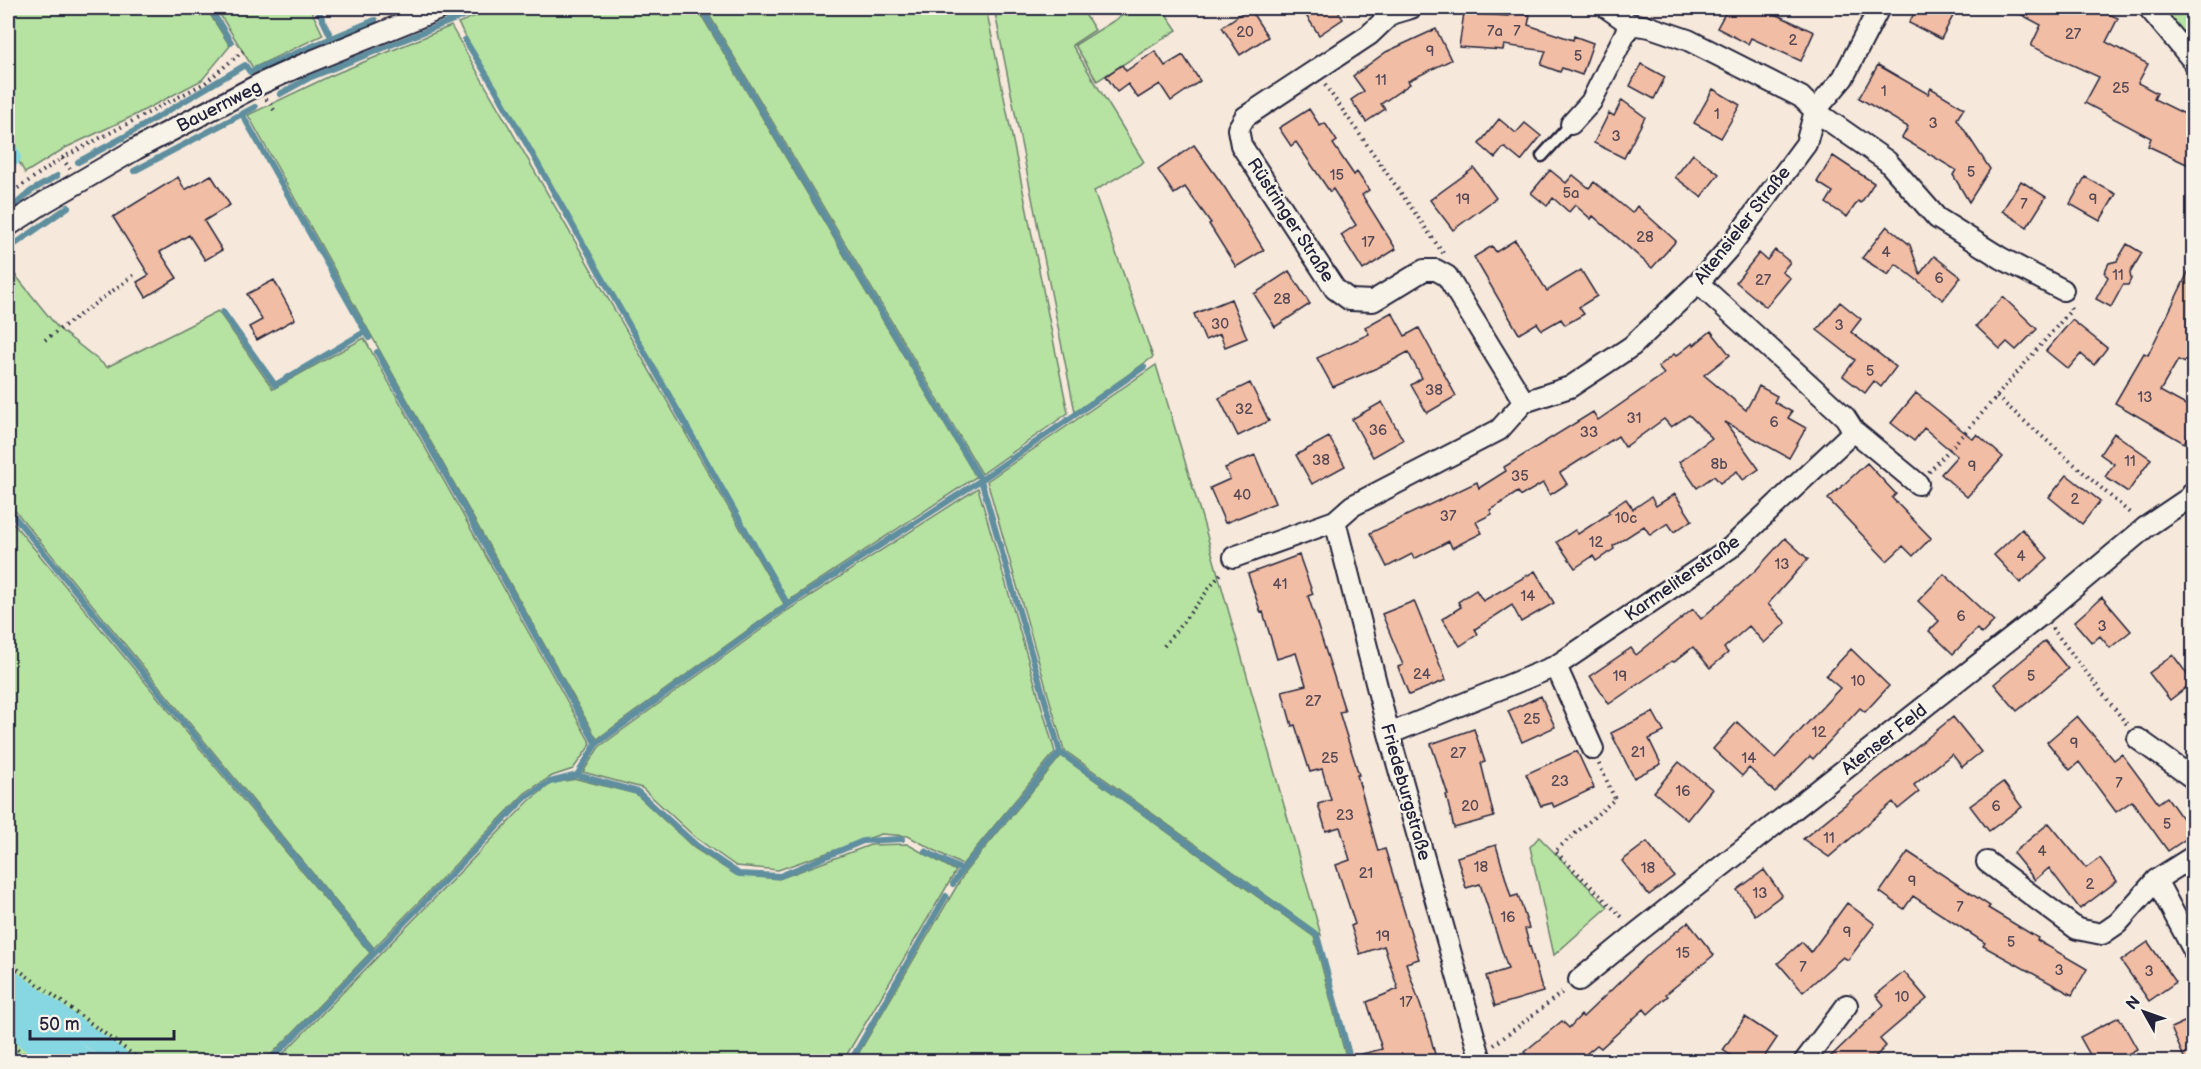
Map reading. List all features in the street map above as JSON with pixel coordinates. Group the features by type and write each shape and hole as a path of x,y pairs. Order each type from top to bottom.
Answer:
{"street":[{"name":"Bauernweg","path":"8,226 136,149 260,84 442,8"},
{"name":"Rüstringer Straße","path":"1411,8 1389,11 1369,35 1314,69 1245,117 1238,129 1241,144 1335,289 1350,300 1373,301 1424,270 1436,270"},
{"path":"1607,8 1630,24 1650,27 1688,40 1801,97 1815,111 1887,161 1937,218 2001,258 2063,290"},
{"name":"Altensieler Straße","path":"1524,402 1570,387 1632,346 1698,282 1728,249 1806,144 1815,111 1843,78 1879,8"},
{"path":"2149,8 2193,62"},
{"path":"1571,124 1592,102 1630,24"},
{"path":"1234,557 1335,521 1352,506 1499,430 1524,402 1447,276 1436,270"},
{"path":"1698,282 1845,417 1854,431 1918,484"},
{"name":"Karmeliterstraße","path":"1389,734 1556,666 1730,548 1854,431"},
{"name":"Atenser Feld","path":"1579,980 2042,615 2146,527 2192,497"},
{"name":"Friedeburgstraße","path":"1335,521 1389,734 1481,1059"},
{"path":"1556,666 1593,749"},
{"path":"2138,739 2193,779"},
{"path":"1987,862 2077,929 2102,934 2118,923 2156,879 2193,856"},
{"path":"2156,879 2193,951"},
{"path":"1804,1062 1847,1005"}],"lane":[{"path":"1542,156 1571,124"}],"path":[{"path":"8,195 62,158 205,83 243,51"},
{"path":"1314,69 1443,251 1436,270"},
{"path":"62,158 79,182"},
{"path":"45,339 137,273"},
{"path":"1918,484 1997,397 2071,310 2063,290"},
{"path":"1997,397 2146,527"},
{"path":"1164,646 1234,557"},
{"path":"2042,615 2138,739"},
{"path":"1593,749 1615,799 1555,851 1638,932"},
{"path":"8,962 143,1062"},
{"path":"1481,1059 1579,980"},
{"path":"8,1042 33,1062"}],"green space":[{"path":"8,8 206,8 230,46 202,80 65,148 25,173 8,141"},
{"path":"216,8 310,8 323,35 253,68"},
{"path":"495,8 697,8 976,477 788,601 458,23"},
{"path":"705,8 986,8 1068,413 982,474"},
{"path":"994,8 1081,8 1095,30 1072,45 1144,162 1094,191 1153,357 1075,412"},
{"path":"1134,8 1162,8 1177,30 1097,81 1075,45"},
{"path":"2160,8 2193,8 2193,49"},
{"path":"451,26 784,604 597,739 248,115 330,76"},
{"path":"8,266 58,328 107,367 218,311 273,389 364,338 591,744 573,769 552,776 525,793 374,948 8,502"},
{"path":"1156,365 1321,935 1064,750 987,481"},
{"path":"978,488 1055,752 962,865 908,836 881,834 778,870 736,866 696,838 642,788 583,772 599,747 788,610"},
{"path":"8,517 370,953 265,1061 124,1061 8,978"},
{"path":"1061,756 1314,937 1347,1061 854,1061 965,872"},
{"path":"577,779 636,794 694,848 736,875 779,879 870,845 907,844 956,871 843,1061 276,1061 529,801 552,783"},
{"path":"1539,837 1608,907 1554,955 1530,847"},
{"path":"8,1025 58,1061 8,1061"}],"building":[{"path":"1249,8 1268,37 1240,55 1222,27"},
{"path":"1301,8 1336,8 1343,19 1319,35"},
{"path":"1728,8 1762,8 1814,32 1801,61 1751,38 1748,44 1717,28"},
{"path":"1917,8 1941,8 1954,14 1941,39 1909,23"},
{"path":"2009,8 2095,8 2118,18 2106,42 2148,64 2138,83 2157,93 2154,99 2193,118 2193,167 2148,146 2151,138 2085,103 2099,77 2031,46 2041,25"},
{"path":"1509,12 1530,15 1528,25 1573,40 1574,36 1593,43 1582,75 1562,68 1560,72 1541,65 1546,51 1504,45 1503,50 1459,47 1464,13 1508,16"},
{"path":"1436,29 1451,60 1408,81 1410,84 1381,104 1385,109 1366,122 1351,100 1364,91 1353,76 1386,52"},
{"path":"1155,51 1165,66 1183,55 1200,81 1171,101 1160,84 1138,98 1128,84 1117,92 1106,76 1122,65 1126,71"},
{"path":"1641,64 1665,77 1654,99 1630,86"},
{"path":"1878,65 1928,94 1931,88 1964,108 1957,119 1990,169 1969,202 1953,175 1956,170 1902,138 1908,127 1859,98"},
{"path":"1713,89 1740,105 1721,138 1694,123"},
{"path":"1622,100 1645,117 1624,158 1594,143 1609,113 1614,116"},
{"path":"1309,109 1320,126 1325,123 1337,141 1333,144 1354,175 1357,172 1369,190 1362,195 1396,249 1363,270 1341,235 1356,225 1333,189 1330,192 1296,142 1291,146 1279,128"},
{"path":"1499,119 1516,133 1525,123 1541,136 1521,161 1504,147 1495,158 1479,144"},
{"path":"1194,145 1225,188 1264,250 1236,267 1209,224 1211,223 1185,187 1174,194 1158,170"},
{"path":"1693,154 1719,174 1701,197 1675,177"},
{"path":"1833,156 1874,183 1861,203 1858,201 1847,217 1826,203 1833,192 1817,182"},
{"path":"1474,168 1496,198 1453,230 1430,200"},
{"path":"1550,170 1566,183 1573,175 1589,188 1594,182 1632,213 1637,206 1676,241 1652,268 1593,216 1591,219 1575,205 1569,212 1553,198 1547,206 1531,193"},
{"path":"211,175 230,205 204,221 222,250 205,260 189,235 160,252 177,278 146,297 137,282 149,275 113,217 178,177 185,190"},
{"path":"2085,177 2116,194 2100,221 2070,204"},
{"path":"2021,181 2046,197 2027,227 2002,211"},
{"path":"1887,226 1910,245 1920,274 1934,256 1961,277 1943,300 1896,264 1888,275 1862,258"},
{"path":"1515,240 1547,291 1581,270 1597,296 1579,307 1584,314 1565,325 1561,319 1542,330 1537,323 1519,334 1474,257 1492,246 1496,252"},
{"path":"2127,244 2142,253 2130,273 2131,279 2128,285 2123,285 2111,307 2096,299 2108,277 2105,274 2109,263 2117,261"},
{"path":"1775,250 1790,262 1782,272 1790,278 1766,307 1736,282 1759,253 1767,260"},
{"path":"2193,262 2193,348 2186,363 2178,360 2160,391 2193,409 2193,426 2184,443 2115,403 2144,353 2148,355"},
{"path":"1289,271 1310,304 1275,327 1254,294"},
{"path":"274,280 295,319 257,340 249,327 262,320 247,294"},
{"path":"2003,297 2037,329 2016,350 2007,342 2000,349 1976,326"},
{"path":"1231,299 1247,338 1225,347 1220,334 1205,340 1194,314"},
{"path":"1840,302 1861,319 1851,332 1896,367 1881,387 1874,381 1865,393 1843,376 1855,360 1817,330"},
{"path":"1392,312 1405,336 1419,328 1456,396 1427,413 1411,385 1422,378 1408,352 1333,387 1317,358 1369,334 1365,327"},
{"path":"2072,320 2107,348 2094,365 2081,354 2068,369 2046,351"},
{"path":"1711,331 1730,355 1704,375 1746,410 1759,386 1777,396 1774,402 1792,412 1788,418 1806,428 1789,458 1725,422 1759,469 1743,480 1737,471 1720,483 1714,476 1697,488 1679,462 1712,438 1689,415 1671,427 1664,419 1625,447 1618,436 1560,473 1567,484 1550,495 1543,483 1521,496 1518,492 1490,510 1492,514 1476,522 1482,533 1452,548 1449,541 1414,559 1412,554 1387,567 1370,533 1477,482 1479,488 1506,471 1504,467 1593,412 1598,420 1664,374 1658,367 1674,354 1676,356 1693,343 1694,345"},
{"path":"1250,383 1269,421 1238,436 1219,398"},
{"path":"1916,393 1973,439 1977,434 2003,457 1967,497 1941,474 1957,456 1924,428 1914,441 1891,423"},
{"path":"1382,402 1403,440 1373,457 1352,419"},
{"path":"2114,433 2151,459 2128,492 2105,477 2114,464 2100,454"},
{"path":"1329,437 1345,466 1312,484 1296,455"},
{"path":"1255,455 1275,503 1225,523 1210,488 1230,479 1225,468"},
{"path":"1867,463 1896,494 1892,498 1931,538 1913,556 1903,546 1887,561 1828,499"},
{"path":"2067,475 2100,501 2082,524 2049,497"},
{"path":"1675,494 1692,520 1674,532 1668,523 1650,535 1644,526 1613,546 1614,549 1596,561 1593,556 1575,568 1557,542 1575,530 1578,534 1610,513 1608,511 1626,499 1633,509 1651,497 1656,506"},
{"path":"2022,529 2048,558 2020,583 1994,555"},
{"path":"1785,538 1808,559 1768,604 1786,623 1764,643 1749,626 1724,648 1728,653 1710,668 1693,647 1609,704 1590,676 1631,648 1636,655 1693,609 1701,619 1756,570"},
{"path":"1299,555 1313,594 1308,596 1345,711 1339,712 1359,775 1357,775 1378,851 1385,849 1419,959 1406,963 1437,1062 1355,1062 1354,1056 1382,1049 1367,1002 1398,989 1384,946 1360,954 1351,926 1355,924 1336,865 1350,860 1340,827 1326,831 1318,804 1331,800 1322,769 1310,772 1295,725 1292,726 1282,691 1306,685 1296,653 1277,659 1263,612 1261,613 1248,574"},
{"path":"1535,571 1554,603 1521,622 1512,605 1475,629 1478,634 1460,646 1442,619 1461,607 1458,602 1476,590 1483,601"},
{"path":"1944,574 1994,621 1982,634 1977,629 1953,654 1929,631 1939,621 1918,601"},
{"path":"2102,597 2131,631 2110,648 2100,636 2092,643 2074,622"},
{"path":"1414,601 1446,680 1409,695 1398,667 1403,665 1382,614"},
{"path":"2045,641 2068,669 2017,711 1994,684"},
{"path":"1851,649 1889,686 1865,712 1860,708 1813,759 1810,756 1775,792 1749,768 1742,776 1713,749 1737,722 1775,758 1840,688 1826,676"},
{"path":"2173,655 2193,682 2170,700 2149,673"},
{"path":"1541,696 1555,727 1522,742 1508,711"},
{"path":"1653,712 1664,732 1649,739 1661,764 1634,778 1611,733"},
{"path":"2077,716 2114,760 2122,754 2158,803 2167,797 2193,834 2168,851 2132,801 2116,812 2079,762 2070,770 2047,742"},
{"path":"1953,717 1981,752 1962,767 1952,754 1914,785 1919,792 1898,809 1893,802 1829,857 1803,839"},
{"path":"1474,729 1485,762 1481,763 1494,817 1454,828 1446,795 1448,795 1431,744"},
{"path":"1577,751 1594,788 1554,807 1552,803 1541,806 1526,774"},
{"path":"1679,762 1712,789 1687,820 1654,792"},
{"path":"2003,782 2022,807 1989,831 1970,806"},
{"path":"2049,823 2086,868 2100,858 2117,881 2080,909 2049,868 2035,880 2013,853"},
{"path":"1647,842 1674,876 1649,895 1622,861"},
{"path":"1496,845 1511,897 1518,895 1529,928 1525,929 1543,992 1495,1006 1486,976 1508,969 1480,884 1466,888 1457,857"},
{"path":"1908,852 1990,906 1988,908 2087,969 2072,995 1983,946 1985,943 1913,896 1904,909 1880,892"},
{"path":"1764,870 1782,895 1755,915 1737,890"},
{"path":"1847,903 1875,924 1848,960 1843,957 1803,992 1778,963 1802,942 1811,952"},
{"path":"1688,922 1714,955 1666,994 1668,996 1648,1014 1644,1009 1601,1048 1597,1045 1576,1062 1532,1062 1524,1052 1562,1021 1569,1028 1581,1015 1583,1017 1651,952"},
{"path":"2148,942 2176,982 2149,1001 2121,961"},
{"path":"1904,972 1927,999 1880,1039 1886,1046 1870,1062 1825,1062 1884,1005 1876,995"},
{"path":"1745,1017 1777,1038 1761,1062 1740,1062 1723,1050"},
{"path":"2119,1017 2137,1049 2114,1062 2094,1062 2080,1037"},
{"path":"2193,1018 2193,1062 2186,1062 2171,1028"}],"waterway":[{"path":"210,8 231,42"},
{"path":"317,8 331,37"},
{"path":"280,94 309,78 483,8"},
{"path":"701,8 981,480 1060,752 962,870 953,884"},
{"path":"78,162 245,65 250,72 375,20"},
{"path":"465,40 496,90 788,605"},
{"path":"134,171 255,107"},
{"path":"242,114 369,338"},
{"path":"8,151 11,157"},
{"path":"8,211 31,191 57,176"},
{"path":"8,249 68,207"},
{"path":"223,312 275,385 366,331"},
{"path":"377,352 596,744"},
{"path":"577,775 596,744 788,605 981,480 1144,367"},
{"path":"8,509 374,953"},
{"path":"1060,752 1317,935 1351,1062"},
{"path":"269,1062 526,797 550,782 577,775 638,792 696,845 739,874 780,876 863,841 902,839"},
{"path":"925,851 962,870"},
{"path":"850,1062 946,896"},
{"path":"8,978 124,1062"},
{"path":"8,1000 89,1062"},
{"path":"8,1025 58,1062"}]}
